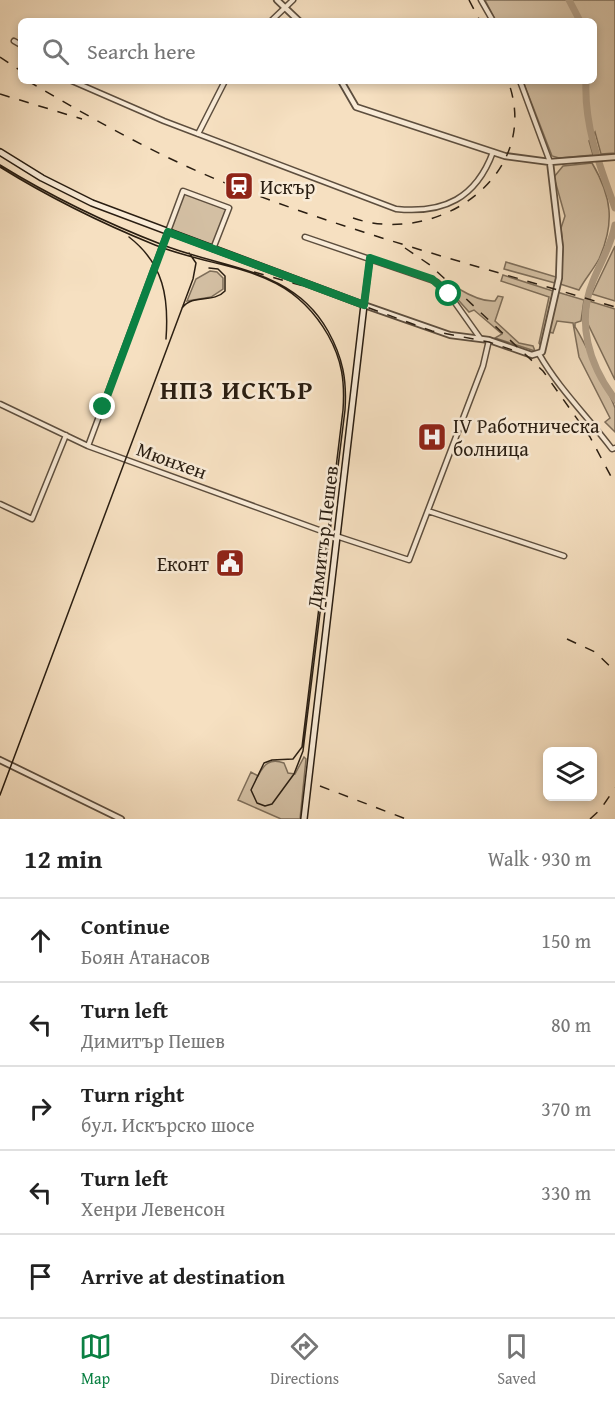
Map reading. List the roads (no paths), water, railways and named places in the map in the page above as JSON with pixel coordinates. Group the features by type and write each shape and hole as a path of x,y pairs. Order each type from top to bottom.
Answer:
{"main road":[{"path":"0,152 42,178 92,204 364,305"},
{"name":"Димитър Пешев","path":"304,819 364,305"}],"street":[{"path":"278,0 296,18"},
{"path":"274,18 293,0"},
{"path":"481,0 491,18"},
{"path":"14,41 18,43"},
{"path":"79,84 198,134 396,209 414,211 448,203 475,186 482,178 493,152"},
{"path":"198,134 223,84"},
{"path":"342,84 356,107 493,152 550,162 615,157"},
{"path":"521,84 550,162 560,246 559,278 545,345 539,354"},
{"path":"88,446 183,191 229,208 213,249"},
{"path":"304,237 422,275 441,285 480,339"},
{"name":"Димитър Пешев","path":"364,305 370,258"},
{"path":"364,305 436,332 489,340 528,354 539,354"},
{"path":"489,340 483,366 428,511 564,556"},
{"path":"539,354 557,382 584,411 612,449 615,448"},
{"name":"Мюнхен","path":"0,404 88,446 337,537 409,560 428,511"},
{"path":"0,504 32,519 66,435"},
{"path":"0,760 121,819"}],"waterway":[{"name":"Искър","path":"569,0 578,18"},
{"name":"Искър","path":"586,84 590,130 615,208"},
{"name":"Искър","path":"615,225 593,281 586,312 588,343 592,358 615,399"},
{"name":"Искър","path":"613,396 615,403"}],"tram line":[{"path":"0,165 59,199 121,228 163,245 255,273 276,282 296,294 313,310 328,331 337,351 340,360 344,379 345,410 303,751 294,774 272,804 265,806 257,803 251,790 264,763 272,760 293,759 302,747 343,410 342,371 337,353 312,312 293,294 273,282 229,266 180,254 135,237 57,200 0,167"},
{"path":"129,237 150,259 162,283 165,296 166,339"},
{"path":"0,795 193,279 196,263 189,253"},
{"path":"182,308 197,299 215,297 225,291 225,276 218,269 209,268"}],"railway":[{"path":"469,0 478,18"},
{"path":"0,57 18,69"},
{"path":"33,84 131,139 238,188 378,237 615,307"},
{"path":"353,218 385,224 418,222 448,212 475,196 496,173 510,146 515,115 509,84"},
{"path":"0,94 82,119"},
{"path":"405,248 430,265 543,371 590,437 615,484"},
{"path":"254,272 328,293 432,331 489,342 521,353"},
{"path":"567,639 595,652 615,671"},
{"path":"320,786 406,819"},
{"path":"590,819 600,810 615,788"}],"place":[{"name":"Искър","path":"239,186"},
{"name":"IV Работническа болница","path":"432,437"},
{"name":"Еконт","path":"230,563"}],"district":[{"name":"НПЗ ИСКЪР","path":"237,389"}]}
